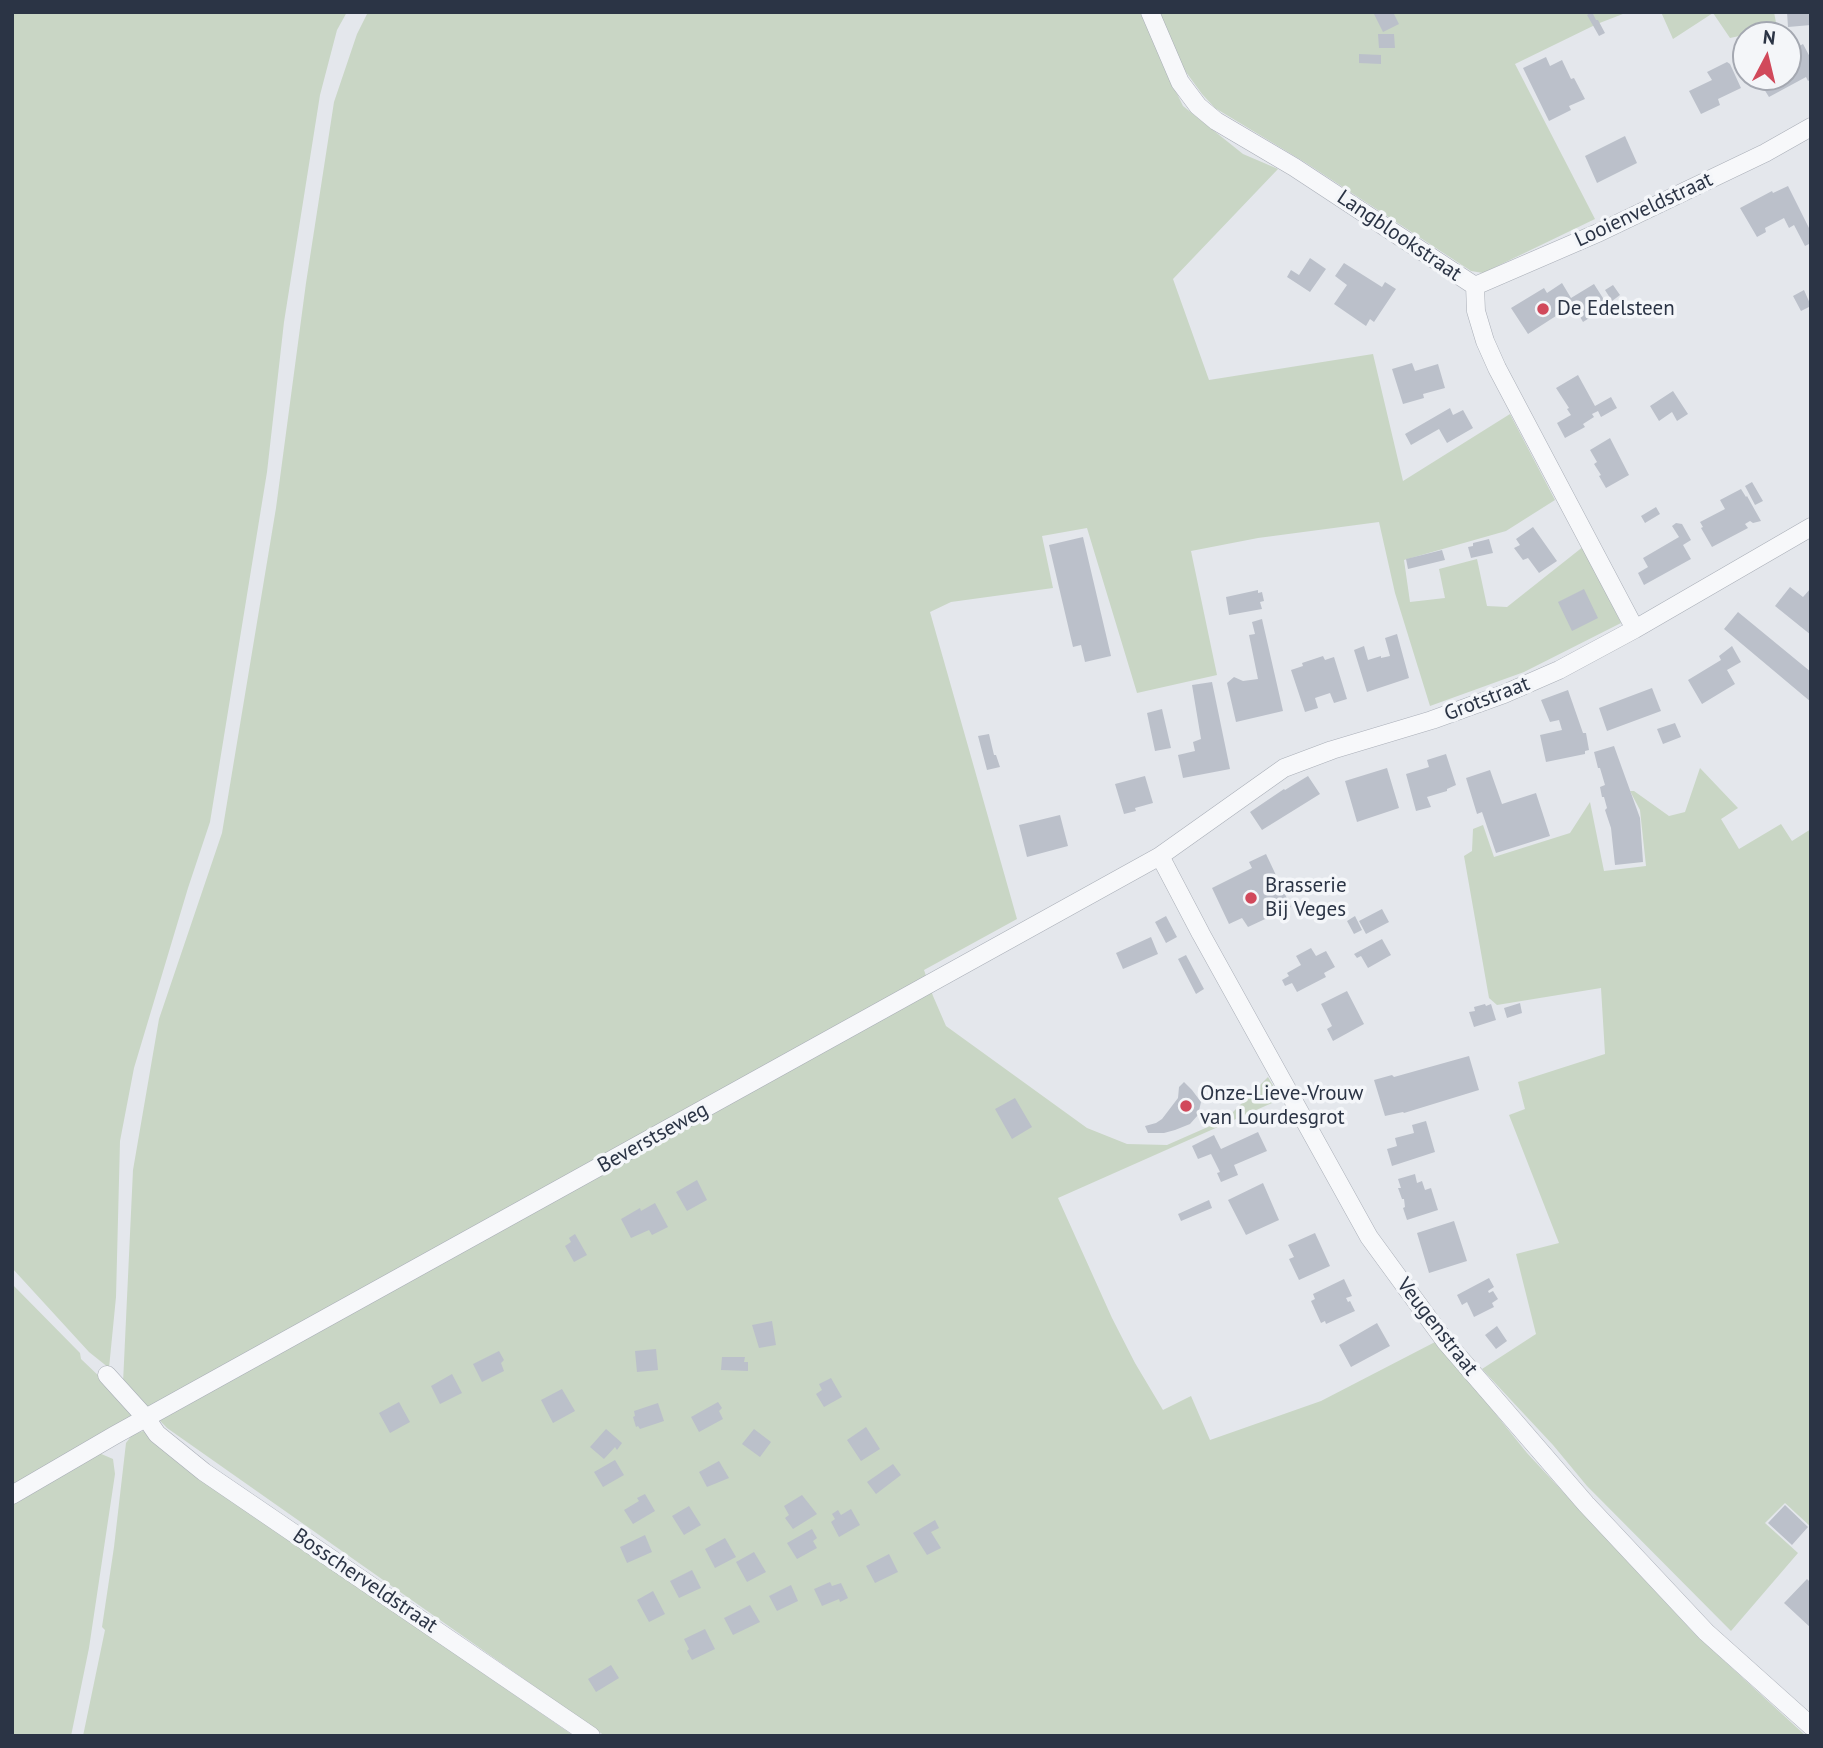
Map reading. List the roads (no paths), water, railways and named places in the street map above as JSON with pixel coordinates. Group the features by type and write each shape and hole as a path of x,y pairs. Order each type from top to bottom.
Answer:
{"street":[{"name":"Langblookstraat","path":"1150,12 1180,82 1198,106 1216,121 1294,167 1475,286 1476,311 1497,368 1635,629"},
{"name":"Looienveldstraat","path":"1475,286 1612,226 1765,153 1811,127"},
{"name":"Grotstraat","path":"1160,856 1284,768 1332,750 1432,720 1504,694 1559,670 1811,527"},
{"name":"Beverstseweg","path":"12,1495 146,1418 1160,856"},
{"name":"Veugenstraat","path":"1160,856 1369,1237 1445,1341 1586,1504 1706,1632 1811,1726"},
{"name":"Bosscherveldstraat","path":"107,1375 157,1434 204,1472 591,1736"}],"place":[{"name":"De Edelsteen","path":"1543,309"},
{"name":"Brasserie Bij Veges","path":"1251,898"},
{"name":"Onze-Lieve-Vrouw van Lourdesgrot","path":"1186,1106"}]}
